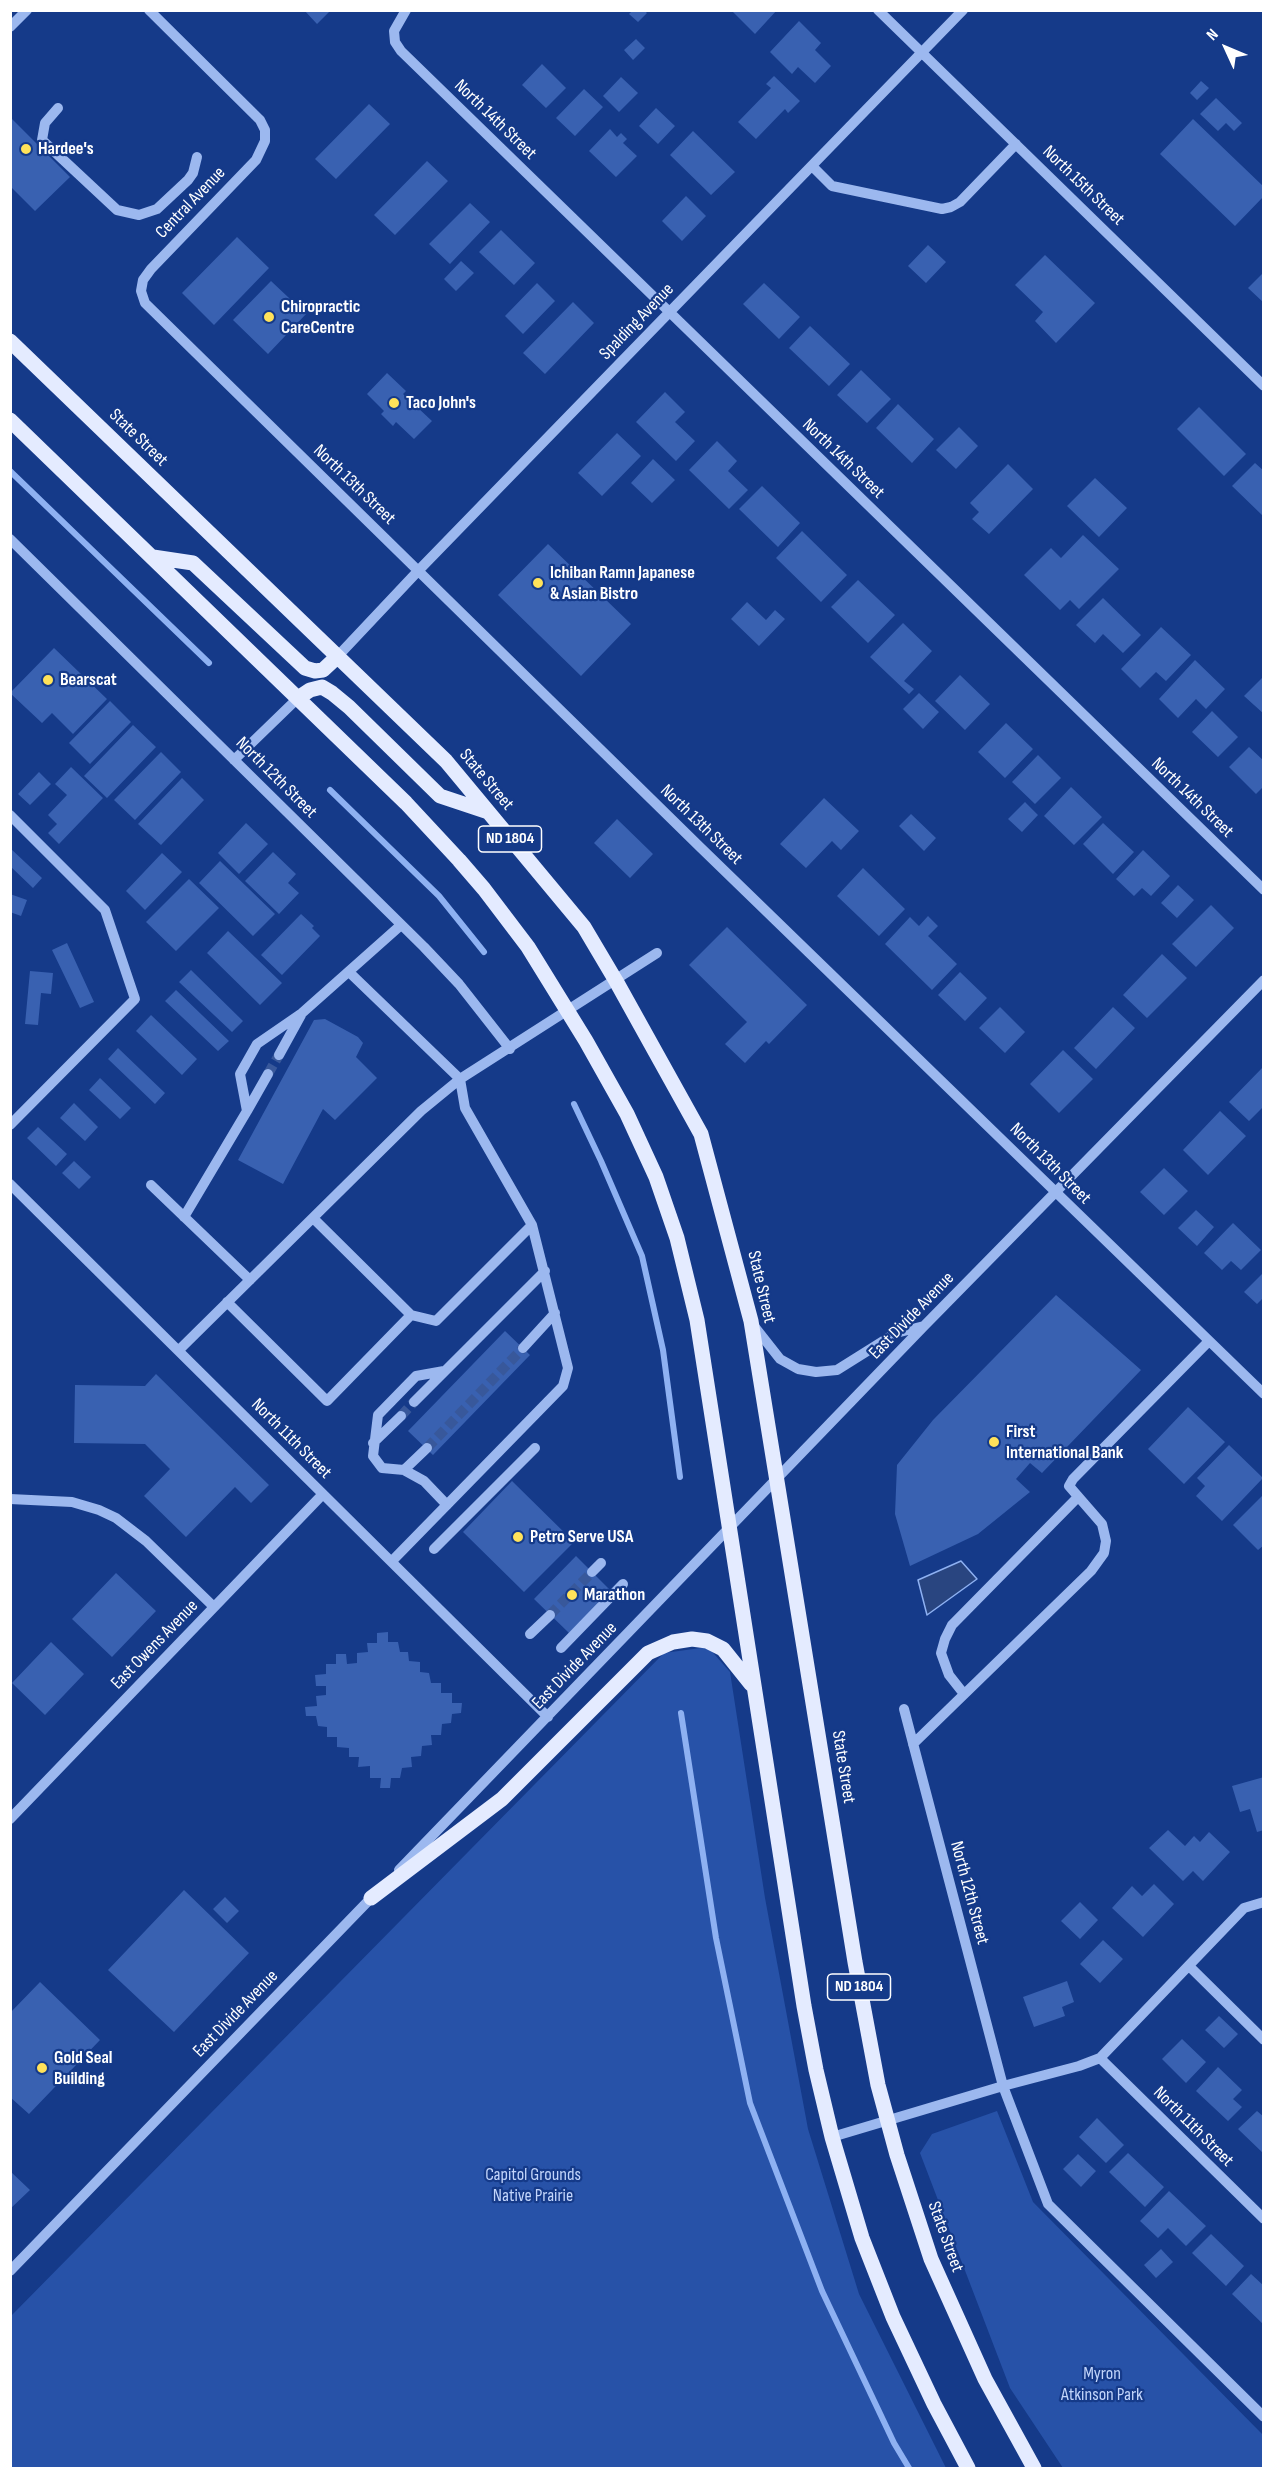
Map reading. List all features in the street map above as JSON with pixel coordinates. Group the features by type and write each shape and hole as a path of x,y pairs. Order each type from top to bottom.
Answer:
{"main road":[{"name":"State Street","path":"10,341 446,761 584,927 701,1134 751,1321 858,1983 870,2050 887,2121 919,2225 946,2295 985,2379 1034,2469"},
{"path":"10,356 54,383"},
{"name":"ND 1804","path":"10,420 406,803 484,889 528,947 627,1114 656,1177 677,1238 696,1320 804,2006 832,2137 862,2238 893,2318 933,2404 968,2469"},
{"path":"153,557 193,563 305,668 315,671 323,670 337,657"},
{"path":"298,698 310,690 322,687 332,693 440,795 488,812"},
{"path":"371,1898 502,1799 648,1653 673,1642 692,1639 707,1641 723,1649 753,1687"}],"street":[{"path":"10,27 27,10"},
{"name":"Central Avenue","path":"149,10 260,120 265,130 265,141 256,160 151,270"},
{"name":"North 14th Street","path":"406,10 394,31 395,42 401,51 1263,890"},
{"name":"North 15th Street","path":"878,10 1263,386"},
{"name":"Spalding Avenue","path":"337,657 963,10"},
{"path":"58,108 45,123 42,140 117,210 139,215 157,209 194,173 197,157"},
{"path":"812,166 832,186 942,209 960,202 1016,144"},
{"name":"North 13th Street","path":"151,270 143,280 141,291 151,311 1263,1394"},
{"name":"North 12th Street","path":"10,539 459,984 510,1049"},
{"path":"234,760 298,698"},
{"path":"10,815 105,910 135,999 10,1125"},
{"path":"247,1111 240,1074 257,1044 302,1013 401,925"},
{"path":"179,1350 421,1111 460,1079 657,953"},
{"path":"349,972 460,1079 465,1108 532,1225 568,1368 563,1386 392,1561"},
{"name":"East Divide Avenue","path":"10,2271 924,1326 1263,980"},
{"path":"279,1054 302,1013"},
{"path":"184,1216 268,1074"},
{"name":"North 11th Street","path":"10,1184 548,1717"},
{"path":"151,1185 250,1280"},
{"path":"313,1218 411,1315 436,1321 532,1225"},
{"path":"414,1402 545,1271"},
{"path":"227,1302 327,1401 411,1315"},
{"path":"523,1348 555,1313"},
{"path":"751,1321 780,1359 807,1372 837,1370 896,1333 924,1326"},
{"path":"913,1744 1090,1571 1104,1553 1106,1541 1102,1524 1069,1486 1073,1479 1209,1341"},
{"path":"444,1371 416,1376 378,1414 373,1456 382,1468 404,1470 424,1481 447,1504"},
{"path":"373,1444 400,1416"},
{"path":"404,1470 426,1448"},
{"path":"434,1549 534,1448"},
{"name":"East Owens Avenue","path":"10,1819 323,1494"},
{"path":"964,1694 949,1675 941,1653 952,1625 1078,1497"},
{"path":"10,1499 72,1502 116,1518 146,1541 214,1607"},
{"path":"592,1572 601,1563"},
{"path":"561,1648 623,1584"},
{"path":"530,1634 550,1615"},
{"name":"North 12th Street","path":"904,1708 1003,2086 1048,2204 1263,2417"},
{"path":"832,2137 1003,2086 1080,2066 1100,2058 1244,1908 1263,1902"},
{"path":"1189,1966 1263,2040"},
{"name":"North 11th Street","path":"1100,2058 1263,2219"}],"green space":[{"name":"Capitol Grounds Native Prairie","path":"708,1647 730,1672 765,1898 808,2129 859,2294 946,2468 11,2468 11,2316 664,1653"},
{"name":"Myron Atkinson Park","path":"997,2111 1033,2202 1263,2435 1263,2468 1063,2468 1010,2388 920,2153 932,2134"}],"shaded area":[{"path":"961,1561 977,1579 927,1615 918,1580"}],"building":[{"path":"304,10 331,10 317,24"},
{"path":"633,10 644,10 647,13 638,22 629,14"},
{"path":"731,10 777,10 755,34"},
{"path":"799,21 821,43 815,50 831,66 815,83 798,67 792,74 770,52"},
{"path":"636,39 645,48 633,60 624,50"},
{"path":"542,64 566,88 546,108 522,85"},
{"path":"774,76 800,101 788,113 785,109 756,139 738,122 771,88 766,84"},
{"path":"621,77 638,93 619,112 603,96"},
{"path":"1201,81 1209,88 1197,100 1190,93"},
{"path":"584,89 603,107 575,136 556,118"},
{"path":"1216,98 1242,123 1234,131 1226,123 1218,131 1200,114"},
{"path":"369,104 390,124 336,179 315,159"},
{"path":"656,108 675,126 658,144 639,126"},
{"name":"Hardee's","path":"12,119 70,177 35,211 10,186"},
{"path":"1193,119 1264,187 1264,196 1235,226 1160,154"},
{"path":"610,129 617,137 621,133 627,139 623,143 637,156 616,177 589,151"},
{"path":"693,131 735,172 711,195 670,155"},
{"path":"427,161 448,181 395,235 374,215"},
{"path":"686,196 706,216 682,241 662,221"},
{"path":"470,203 490,222 450,264 429,244"},
{"path":"501,230 535,263 514,285 479,252"},
{"path":"237,237 269,268 214,325 182,293"},
{"path":"928,245 946,262 926,283 908,266"},
{"path":"1045,255 1095,303 1056,343 1035,321 1043,312 1015,285"},
{"path":"461,261 474,273 456,291 444,279"},
{"path":"1264,272 1264,303 1248,288"},
{"name":"Chiropractic CareCentre","path":"271,281 306,314 268,354 233,320"},
{"path":"537,283 555,301 523,334 505,316"},
{"path":"764,283 800,317 779,339 743,304"},
{"path":"573,302 594,323 545,374 523,353"},
{"path":"810,326 850,364 829,386 789,348"},
{"path":"861,370 891,399 867,423 837,395"},
{"name":"Taco John's","path":"387,373 406,391 403,394 432,421 414,439 396,422 393,426 381,414 384,411 367,394"},
{"path":"665,392 685,412 675,422 695,441 676,461 636,422"},
{"path":"898,404 934,439 912,463 876,428"},
{"path":"1199,407 1246,454 1224,476 1177,429"},
{"path":"959,427 978,446 956,469 936,450"},
{"path":"617,433 641,456 602,496 578,473"},
{"path":"717,441 737,461 728,471 748,490 729,509 689,470"},
{"path":"653,459 675,480 652,503 631,483"},
{"path":"1255,463 1264,471 1262,515 1232,486"},
{"path":"1008,464 1033,489 989,534 972,519 979,512 970,503"},
{"path":"1095,478 1127,508 1099,537 1067,506"},
{"path":"762,486 800,523 778,547 739,509"},
{"path":"802,531 847,575 821,602 776,558"},
{"path":"1083,535 1119,569 1079,609 1070,600 1060,610 1024,575 1051,548 1061,558"},
{"path":"548,544 631,624 581,676 498,595"},
{"path":"858,580 895,615 868,643 831,607"},
{"path":"1103,598 1141,635 1123,653 1103,634 1095,643 1076,625"},
{"path":"747,602 766,620 775,610 785,619 759,646 731,619"},
{"path":"903,623 932,651 904,681 914,689 909,694 870,657"},
{"path":"1161,627 1191,655 1166,681 1156,672 1140,688 1121,669"},
{"path":"54,648 107,699 73,734 52,713 42,723 10,693"},
{"path":"1195,660 1225,689 1206,709 1196,699 1178,718 1159,699"},
{"path":"960,675 990,704 965,730 935,701"},
{"path":"1264,676 1264,714 1244,696"},
{"path":"919,693 939,712 923,729 903,709"},
{"path":"110,701 131,722 90,764 69,743"},
{"path":"1212,711 1238,737 1218,757 1192,732"},
{"path":"1006,723 1033,749 1005,778 978,752"},
{"path":"133,725 156,747 107,798 84,776"},
{"path":"1249,747 1264,761 1264,786 1256,794 1229,767"},
{"path":"161,752 181,772 135,820 114,800"},
{"path":"1038,755 1061,778 1035,804 1012,782"},
{"path":"71,767 103,798 59,844 48,833 57,824 48,815 67,795 55,784"},
{"path":"39,772 51,784 30,805 18,794"},
{"path":"182,778 204,800 161,845 138,824"},
{"path":"1071,787 1102,817 1074,845 1044,816"},
{"path":"824,798 859,831 841,850 832,841 806,868 780,844"},
{"path":"1025,802 1038,815 1022,832 1008,819"},
{"path":"911,814 936,838 924,851 899,826"},
{"path":"617,819 653,854 630,878 594,843"},
{"path":"246,823 268,844 239,874 218,853"},
{"path":"1103,823 1134,852 1113,874 1083,844"},
{"path":"10,848 42,878 33,888 10,866"},
{"path":"1143,850 1170,876 1151,896 1142,888 1134,896 1116,879"},
{"path":"273,852 296,874 288,883 299,893 279,914 245,881"},
{"path":"162,853 182,872 145,910 126,891"},
{"path":"220,861 275,914 253,936 199,883"},
{"path":"863,868 905,909 879,936 837,896"},
{"path":"189,879 219,908 176,951 146,922"},
{"path":"1178,885 1194,900 1177,918 1161,903"},
{"path":"10,894 27,900 21,916 10,912"},
{"path":"1211,905 1234,928 1196,967 1172,944"},
{"path":"301,914 314,926 312,928 320,936 282,975 261,955"},
{"path":"928,916 938,926 928,936 957,964 932,990 885,944 910,917 919,926"},
{"path":"727,927 807,1005 769,1044 766,1041 745,1063 725,1044 747,1022 689,965"},
{"path":"228,931 282,983 260,1005 207,953"},
{"path":"67,943 94,1002 80,1008 52,950"},
{"path":"1162,954 1187,978 1147,1018 1123,995"},
{"path":"191,970 243,1021 232,1032 179,982"},
{"path":"30,971 53,973 51,994 41,993 38,1025 25,1024"},
{"path":"960,972 987,998 965,1021 938,995"},
{"path":"176,990 229,1041 218,1051 165,1001"},
{"path":"1000,1007 1025,1032 1005,1053 979,1028"},
{"path":"1113,1007 1135,1028 1096,1069 1074,1048"},
{"path":"151,1015 197,1059 182,1075 136,1031"},
{"path":"325,1019 358,1037 363,1043 356,1057 377,1078 335,1120 323,1109 283,1184 238,1160 314,1020"},
{"path":"118,1048 165,1093 155,1104 108,1059"},
{"path":"1063,1050 1093,1079 1059,1113 1030,1084"},
{"path":"1264,1066 1264,1106 1249,1121 1229,1102"},
{"path":"100,1078 131,1108 120,1119 89,1090"},
{"path":"74,1103 98,1127 85,1141 60,1118"},
{"path":"1220,1111 1246,1136 1208,1175 1183,1150"},
{"path":"38,1127 67,1154 56,1166 27,1138"},
{"path":"74,1161 91,1177 79,1189 62,1173"},
{"path":"1164,1168 1188,1191 1164,1215 1140,1192"},
{"path":"1196,1210 1214,1227 1197,1246 1178,1228"},
{"path":"1233,1223 1261,1250 1241,1270 1231,1261 1222,1270 1204,1253"},
{"path":"1262,1274 1264,1276 1264,1297 1257,1304 1244,1292"},
{"name":"First International Bank","path":"1056,1295 1141,1370 1042,1473 1030,1463 1016,1479 1030,1492 978,1534 910,1566 895,1514 897,1465 933,1420"},
{"path":"505,1331 530,1355 433,1455 408,1431"},
{"path":"156,1374 269,1485 251,1503 235,1487 186,1537 144,1496 170,1469 145,1444 74,1443 75,1385 145,1386"},
{"path":"1188,1407 1225,1442 1184,1484 1148,1449"},
{"path":"1229,1445 1263,1478 1222,1521 1196,1496 1205,1486 1197,1478"},
{"name":"Petro Serve USA","path":"512,1481 574,1542 524,1592 463,1532"},
{"path":"1264,1494 1264,1545 1258,1550 1233,1525"},
{"name":"Marathon","path":"576,1556 611,1591 569,1633 534,1599"},
{"path":"116,1573 156,1611 112,1657 72,1619"},
{"path":"388,1632 388,1642 398,1642 400,1652 408,1652 409,1661 420,1662 420,1672 429,1673 431,1683 441,1683 441,1693 452,1693 452,1703 462,1703 461,1713 452,1714 451,1723 442,1724 441,1735 431,1735 432,1745 422,1746 421,1756 411,1757 412,1767 402,1768 400,1778 391,1778 390,1788 380,1788 381,1778 370,1778 370,1766 358,1767 359,1757 349,1757 349,1748 337,1747 337,1737 327,1737 327,1727 318,1726 316,1716 306,1716 305,1707 317,1706 316,1696 326,1695 326,1686 316,1686 315,1675 326,1674 326,1664 336,1664 336,1654 346,1654 347,1664 357,1663 357,1653 368,1652 367,1643 377,1643 377,1633"},
{"path":"51,1642 84,1674 45,1715 12,1683"},
{"path":"1264,1777 1264,1830 1257,1832 1250,1809 1240,1812 1232,1786"},
{"path":"1168,1830 1185,1846 1194,1836 1200,1842 1209,1832 1230,1852 1203,1881 1193,1871 1183,1881 1149,1848"},
{"path":"1154,1884 1174,1904 1143,1937 1112,1908 1132,1886 1142,1896"},
{"path":"184,1890 249,1953 174,2032 108,1970"},
{"path":"225,1897 239,1911 227,1923 213,1909"},
{"path":"1080,1902 1098,1920 1080,1939 1061,1921"},
{"path":"1103,1940 1123,1959 1100,1983 1080,1964"},
{"path":"1067,1981 1074,2002 1062,2007 1065,2016 1034,2027 1023,1997"},
{"name":"Gold Seal Building","path":"40,1982 100,2040 29,2114 10,2097 10,2013"},
{"path":"1219,2016 1238,2034 1224,2048 1205,2030"},
{"path":"1182,2039 1206,2062 1186,2083 1162,2059"},
{"path":"1218,2067 1242,2090 1233,2099 1242,2107 1228,2121 1196,2091"},
{"path":"1257,2111 1264,2117 1264,2154 1238,2129"},
{"path":"1097,2118 1124,2145 1106,2163 1079,2137"},
{"path":"1128,2153 1164,2187 1145,2207 1109,2172"},
{"path":"1078,2154 1096,2171 1081,2187 1063,2169"},
{"path":"10,2171 30,2190 10,2209"},
{"path":"1169,2191 1206,2226 1186,2246 1168,2228 1158,2238 1140,2221"},
{"path":"1211,2234 1244,2266 1226,2286 1192,2253"},
{"path":"1161,2249 1173,2262 1156,2278 1144,2265"},
{"path":"1251,2274 1264,2286 1264,2325 1232,2294"}],"waterway":[{"path":"10,471 209,663"},
{"path":"330,790 439,896 484,952"},
{"path":"574,1104 642,1256 663,1350 680,1477"},
{"path":"681,1713 716,1938 750,2103 822,2291 894,2443 909,2468"}],"tunnel":[{"path":"268,1074 279,1055"},
{"path":"427,1448 523,1348"},
{"path":"401,1416 414,1402"},
{"path":"550,1615 592,1572"}],"place":[{"name":"Hardee's","path":"26,149"},
{"name":"Chiropractic CareCentre","path":"269,317"},
{"name":"Taco John's","path":"394,403"},
{"name":"Ichiban Ramn Japanese & Asian Bistro","path":"538,583"},
{"name":"Bearscat","path":"48,680"},
{"name":"First International Bank","path":"994,1442"},
{"name":"Petro Serve USA","path":"518,1537"},
{"name":"Marathon","path":"572,1595"},
{"name":"Gold Seal Building","path":"42,2068"}]}
